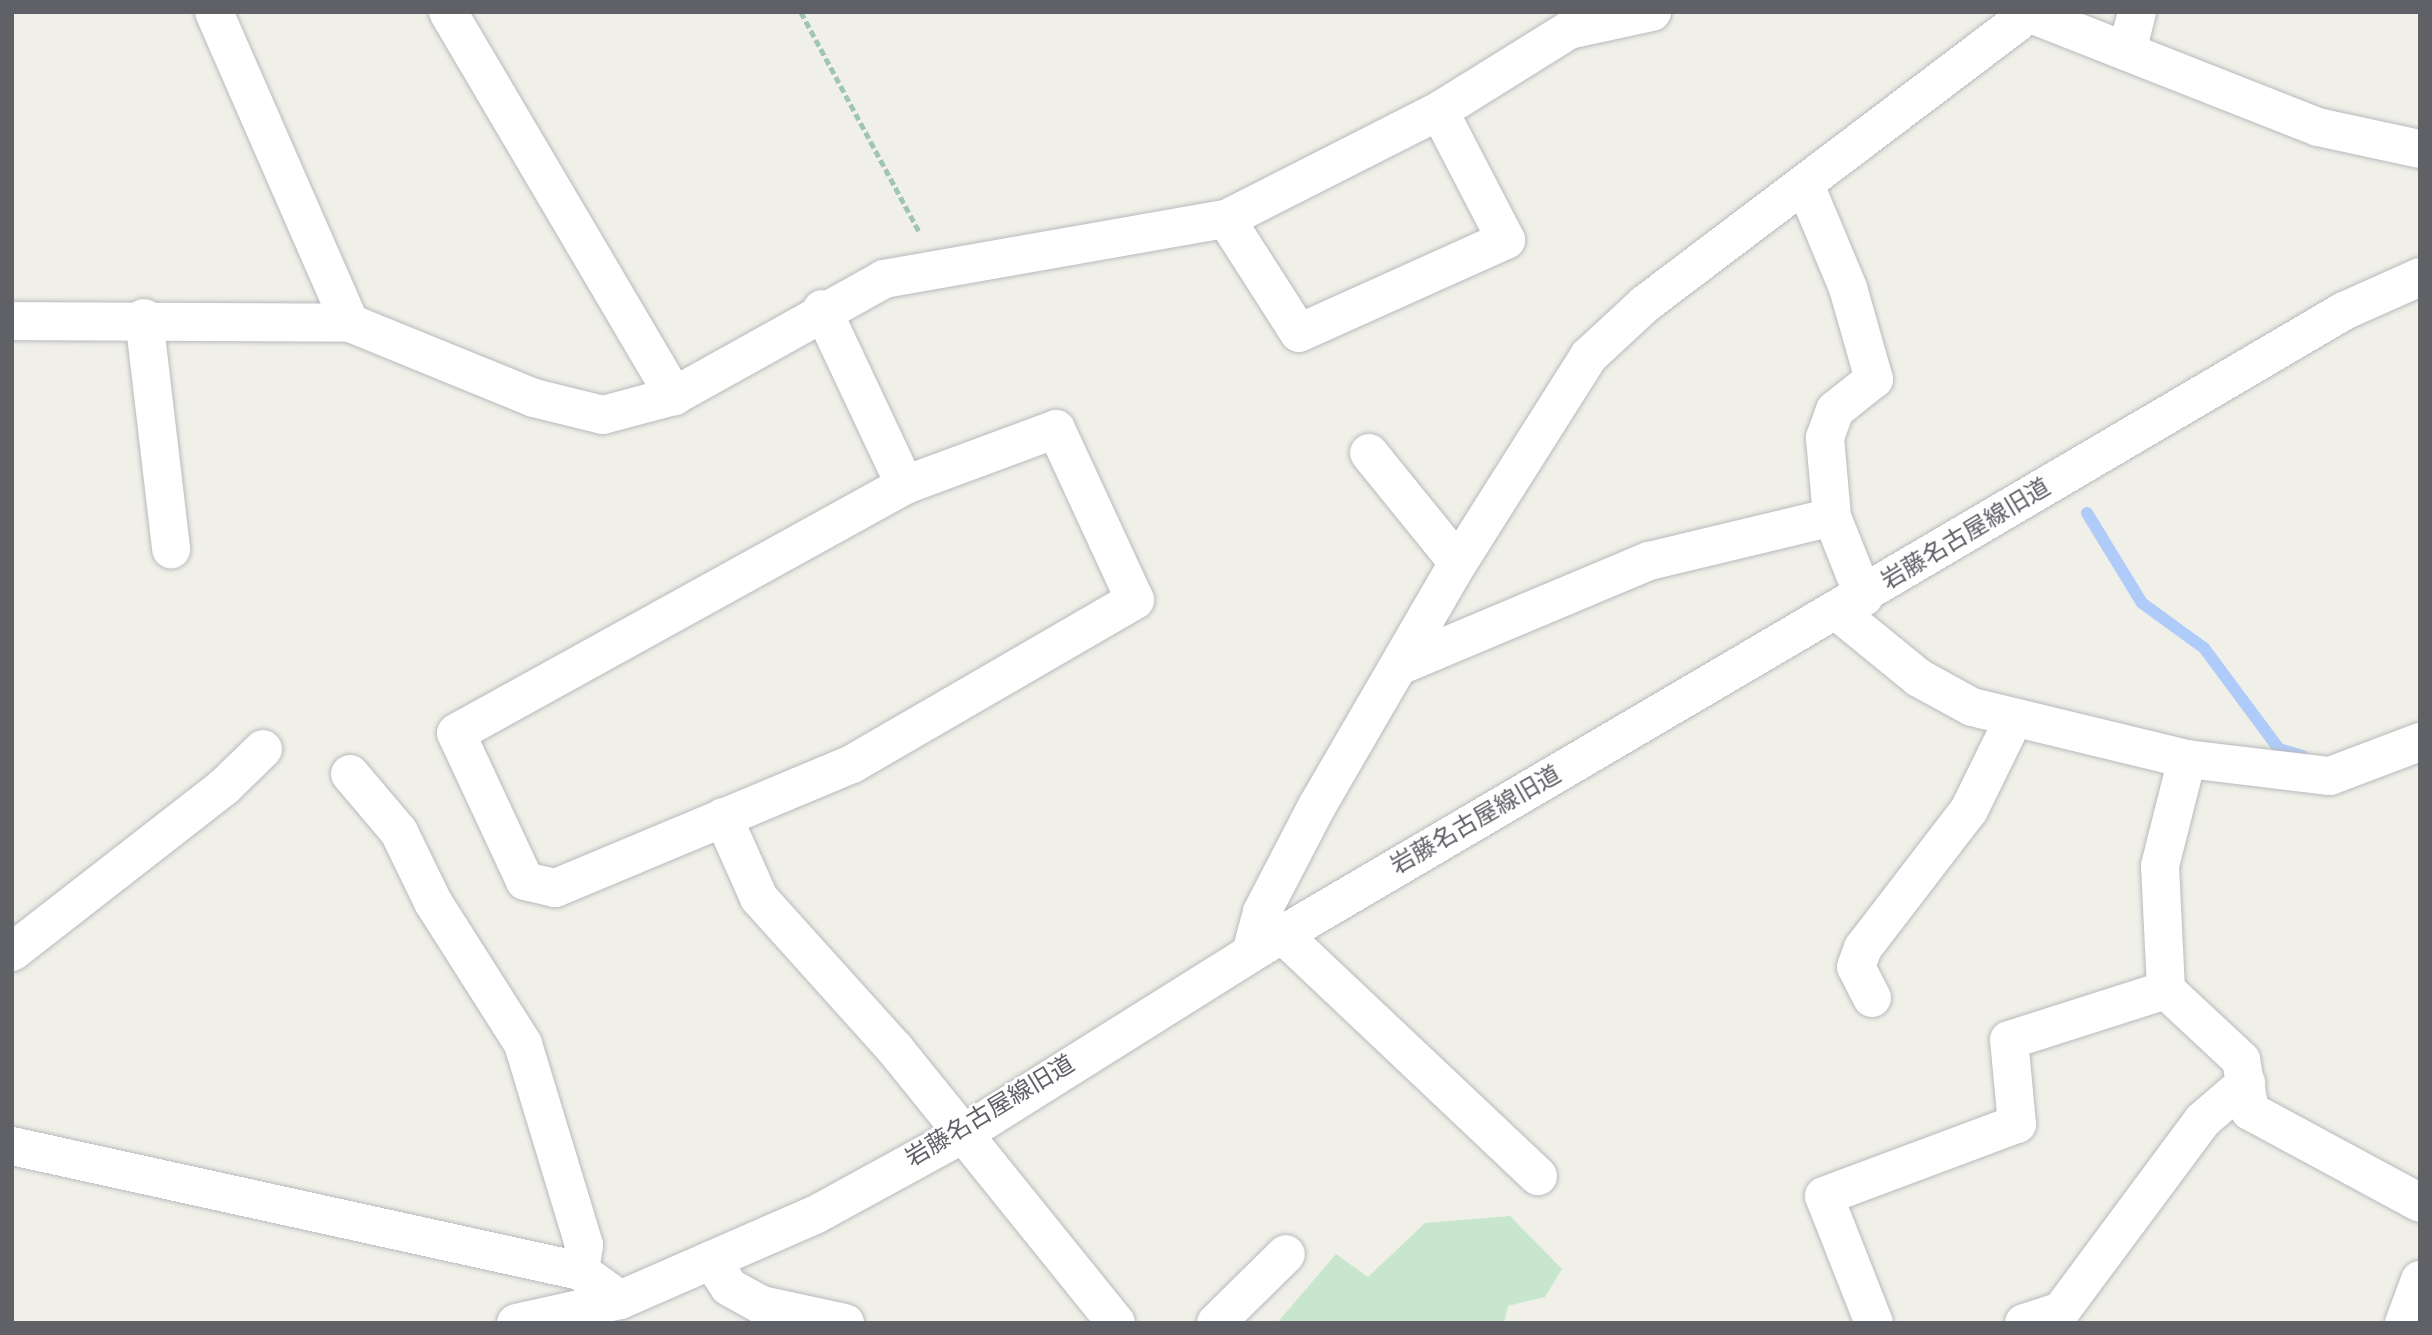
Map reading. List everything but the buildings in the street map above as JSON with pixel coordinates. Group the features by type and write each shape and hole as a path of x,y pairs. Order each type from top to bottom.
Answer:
{"street":[{"path":"214,12 350,323"},
{"path":"448,12 674,396"},
{"path":"12,321 144,318 350,323 534,398 603,415 674,396 822,309 884,279 1226,219 1440,111 1569,30 1652,12"},
{"path":"1538,1176 1267,944 1262,912 1458,563 1589,356 1645,304 1805,185 2027,13 2133,30 2318,127 2420,149"},
{"path":"1226,219 1299,333 1506,240 1440,111"},
{"path":"1805,185 1848,288 1874,379 1835,410 1825,438 1832,517 1851,605 1919,678 1972,706 2187,759 2330,776 2420,742"},
{"name":"岩藤名古屋線旧道","path":"516,1323 620,1300 815,1214 963,1134 1267,944 1851,605 2344,311 2413,289"},
{"path":"822,309 905,485"},
{"path":"144,318 171,549"},
{"path":"1056,429 1135,600 852,764 723,817 555,888 526,881 456,733 905,485 1056,429"},
{"path":"1369,453 1458,563"},
{"path":"1399,666 1649,561 1832,517"},
{"path":"1872,998 1856,967 1863,948 1969,810 2014,718"},
{"path":"12,952 225,786 263,749"},
{"path":"2187,759 2160,866 2166,990 2241,1060 2250,1111 2420,1203"},
{"path":"350,774 400,832 433,902 523,1044 584,1245 580,1271"},
{"path":"723,817 759,898 963,1134 1116,1323"},
{"path":"1874,1323 1824,1196 2017,1124 2009,1040 2166,990"},
{"path":"2024,1323 2061,1311 2203,1120 2245,1083"},
{"path":"12,1146 580,1271 620,1300"},
{"path":"1216,1323 1286,1254"},
{"path":"711,1260 729,1287 762,1305 845,1323"},
{"path":"2404,1323 2420,1280"}],"path":[{"path":"801,12 939,269"}],"green space":[{"path":"1510,1216 1562,1269 1545,1297 1508,1306 1504,1323 1277,1323 1336,1254 1368,1277 1425,1223"}],"waterway":[{"path":"2087,513 2142,603 2204,648 2279,749 2302,756"}]}
